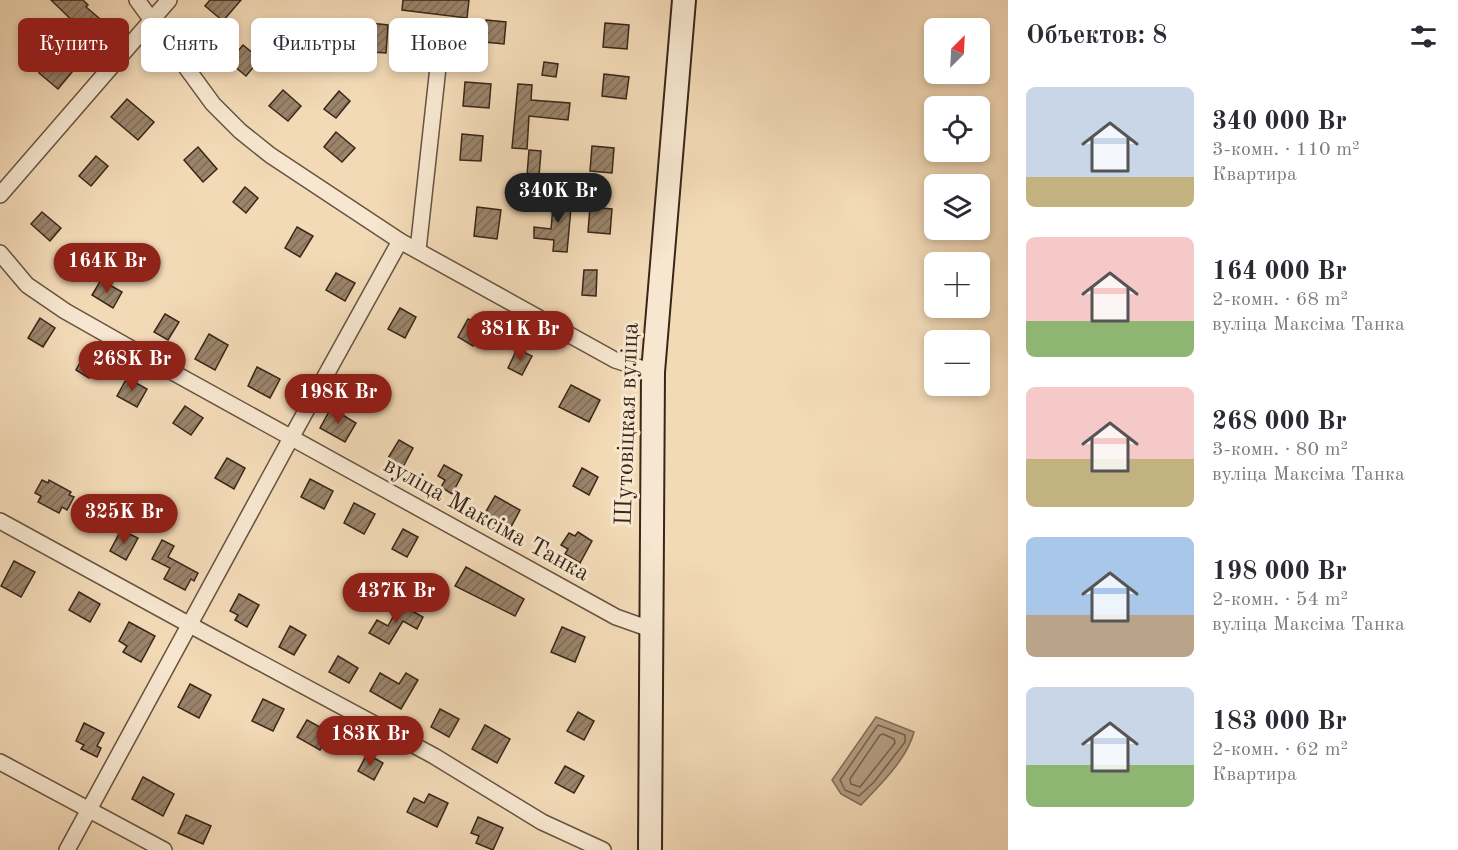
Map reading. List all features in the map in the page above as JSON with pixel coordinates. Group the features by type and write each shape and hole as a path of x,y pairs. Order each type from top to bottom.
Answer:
{"main road":[{"name":"Шутовіцкая вуліца","path":"650,850 653,372 684,0"}],"street":[{"path":"137,0 149,18"},
{"path":"154,18 169,0"},
{"path":"0,195 141,33"},
{"path":"189,72 213,104 240,131 270,155 400,241 615,360 653,372"},
{"path":"418,250 437,72"},
{"path":"67,850 400,241"},
{"name":"вуліца Максіма Танка","path":"0,253 27,285 65,311 616,617 650,629"},
{"path":"0,520 434,756 542,822 603,850"},
{"path":"0,762 165,850"}],"water":[{"path":"876,717 914,732 906,752 885,780 861,805 841,794 832,780"}],"building":[{"path":"51,0 83,0 88,5 86,7 99,18 70,18"},
{"path":"210,0 241,0 226,18 219,18 205,6"},
{"path":"403,0 469,0 467,18 402,10"},
{"path":"488,20 506,22 504,44 488,42"},
{"path":"605,23 629,25 627,49 603,47"},
{"path":"377,24 388,25 386,53 377,52"},
{"path":"243,45 251,52 251,70 246,76 239,70 239,50"},
{"path":"544,62 558,64 556,77 542,75"},
{"path":"40,72 72,72 58,89"},
{"path":"604,74 629,77 626,99 602,96"},
{"path":"465,82 491,84 489,108 463,106"},
{"path":"518,84 532,85 531,100 570,103 568,120 529,116 527,149 512,148"},
{"path":"283,90 301,106 288,121 269,106"},
{"path":"339,91 350,101 336,118 324,109"},
{"path":"127,99 154,122 138,140 111,117"},
{"path":"336,132 355,148 342,162 324,147"},
{"path":"462,134 483,136 481,161 460,160"},
{"path":"592,146 614,148 612,173 590,171"},
{"path":"198,147 217,169 203,182 184,160"},
{"path":"529,150 541,151 539,176 527,175"},
{"path":"96,156 108,166 91,186 79,176"},
{"path":"245,187 258,198 246,213 233,202"},
{"path":"554,195 572,197 567,252 553,251 554,240 534,238 534,227 551,229"},
{"path":"477,207 501,210 497,239 474,236"},
{"path":"590,207 612,209 610,234 588,232"},
{"path":"42,212 61,228 50,241 31,224"},
{"path":"297,227 313,236 300,257 285,248"},
{"path":"584,270 597,270 596,296 582,295"},
{"path":"336,273 355,283 345,301 326,290"},
{"path":"101,280 122,292 113,308 92,295"},
{"path":"400,308 416,317 405,338 388,329"},
{"path":"165,314 179,322 168,340 154,332"},
{"path":"40,318 55,328 43,347 28,338"},
{"path":"468,319 484,327 473,346 458,337"},
{"path":"209,334 228,345 215,370 195,359"},
{"path":"96,345 109,352 102,364 99,361 89,378 76,370 86,352 90,354"},
{"path":"517,349 532,356 522,375 508,368"},
{"path":"257,367 280,379 270,398 248,386"},
{"path":"127,378 147,389 137,407 117,396"},
{"path":"571,385 600,400 589,422 559,407"},
{"path":"185,406 203,418 191,435 173,423"},
{"path":"331,408 356,423 345,442 320,428"},
{"path":"399,440 413,448 403,467 388,458"},
{"path":"227,458 245,468 234,489 215,478"},
{"path":"444,465 462,475 452,494 441,487 445,480 438,476"},
{"path":"582,468 598,477 589,495 573,486"},
{"path":"310,479 333,491 324,509 301,497"},
{"path":"42,480 48,483 49,480 71,492 69,495 74,497 67,510 62,507 59,513 38,502 41,496 35,493"},
{"path":"495,496 520,510 511,527 485,513"},
{"path":"354,503 375,514 364,534 344,523"},
{"path":"403,529 418,537 407,557 392,549"},
{"path":"121,530 138,538 126,560 110,551"},
{"path":"578,532 592,541 580,563 565,554 568,549 561,545 569,533 575,536"},
{"path":"162,540 174,546 168,557 198,573 194,581 191,579 185,590 164,579 170,568 152,559"},
{"path":"14,561 35,572 21,597 1,586"},
{"path":"466,567 524,599 515,616 455,586"},
{"path":"79,592 100,604 90,622 69,610"},
{"path":"239,594 259,605 247,627 235,620 238,615 230,611"},
{"path":"400,604 423,617 417,629 403,621 389,644 369,633 377,620 388,626"},
{"path":"129,622 155,636 141,662 123,652 127,646 119,641"},
{"path":"290,626 306,635 294,655 279,647"},
{"path":"562,627 585,637 575,662 551,652"},
{"path":"338,656 358,668 349,683 329,672"},
{"path":"380,673 399,684 406,673 418,680 401,709 370,691"},
{"path":"190,684 211,695 199,718 178,707"},
{"path":"263,699 284,709 273,731 252,721"},
{"path":"440,709 459,719 449,737 431,727"},
{"path":"578,712 594,721 584,740 567,731"},
{"path":"307,720 329,732 320,750 297,737"},
{"path":"84,723 104,733 97,746 101,748 97,757 81,749 84,745 76,741"},
{"path":"485,725 510,739 497,763 472,749"},
{"path":"367,754 383,763 374,780 358,771"},
{"path":"565,766 584,776 574,793 555,783"},
{"path":"143,777 174,794 163,816 132,799"},
{"path":"429,794 448,803 437,827 407,812 414,798 424,803"},
{"path":"186,815 211,826 203,844 178,833"},
{"path":"478,817 503,828 493,850 476,843 479,836 471,833"}]}
